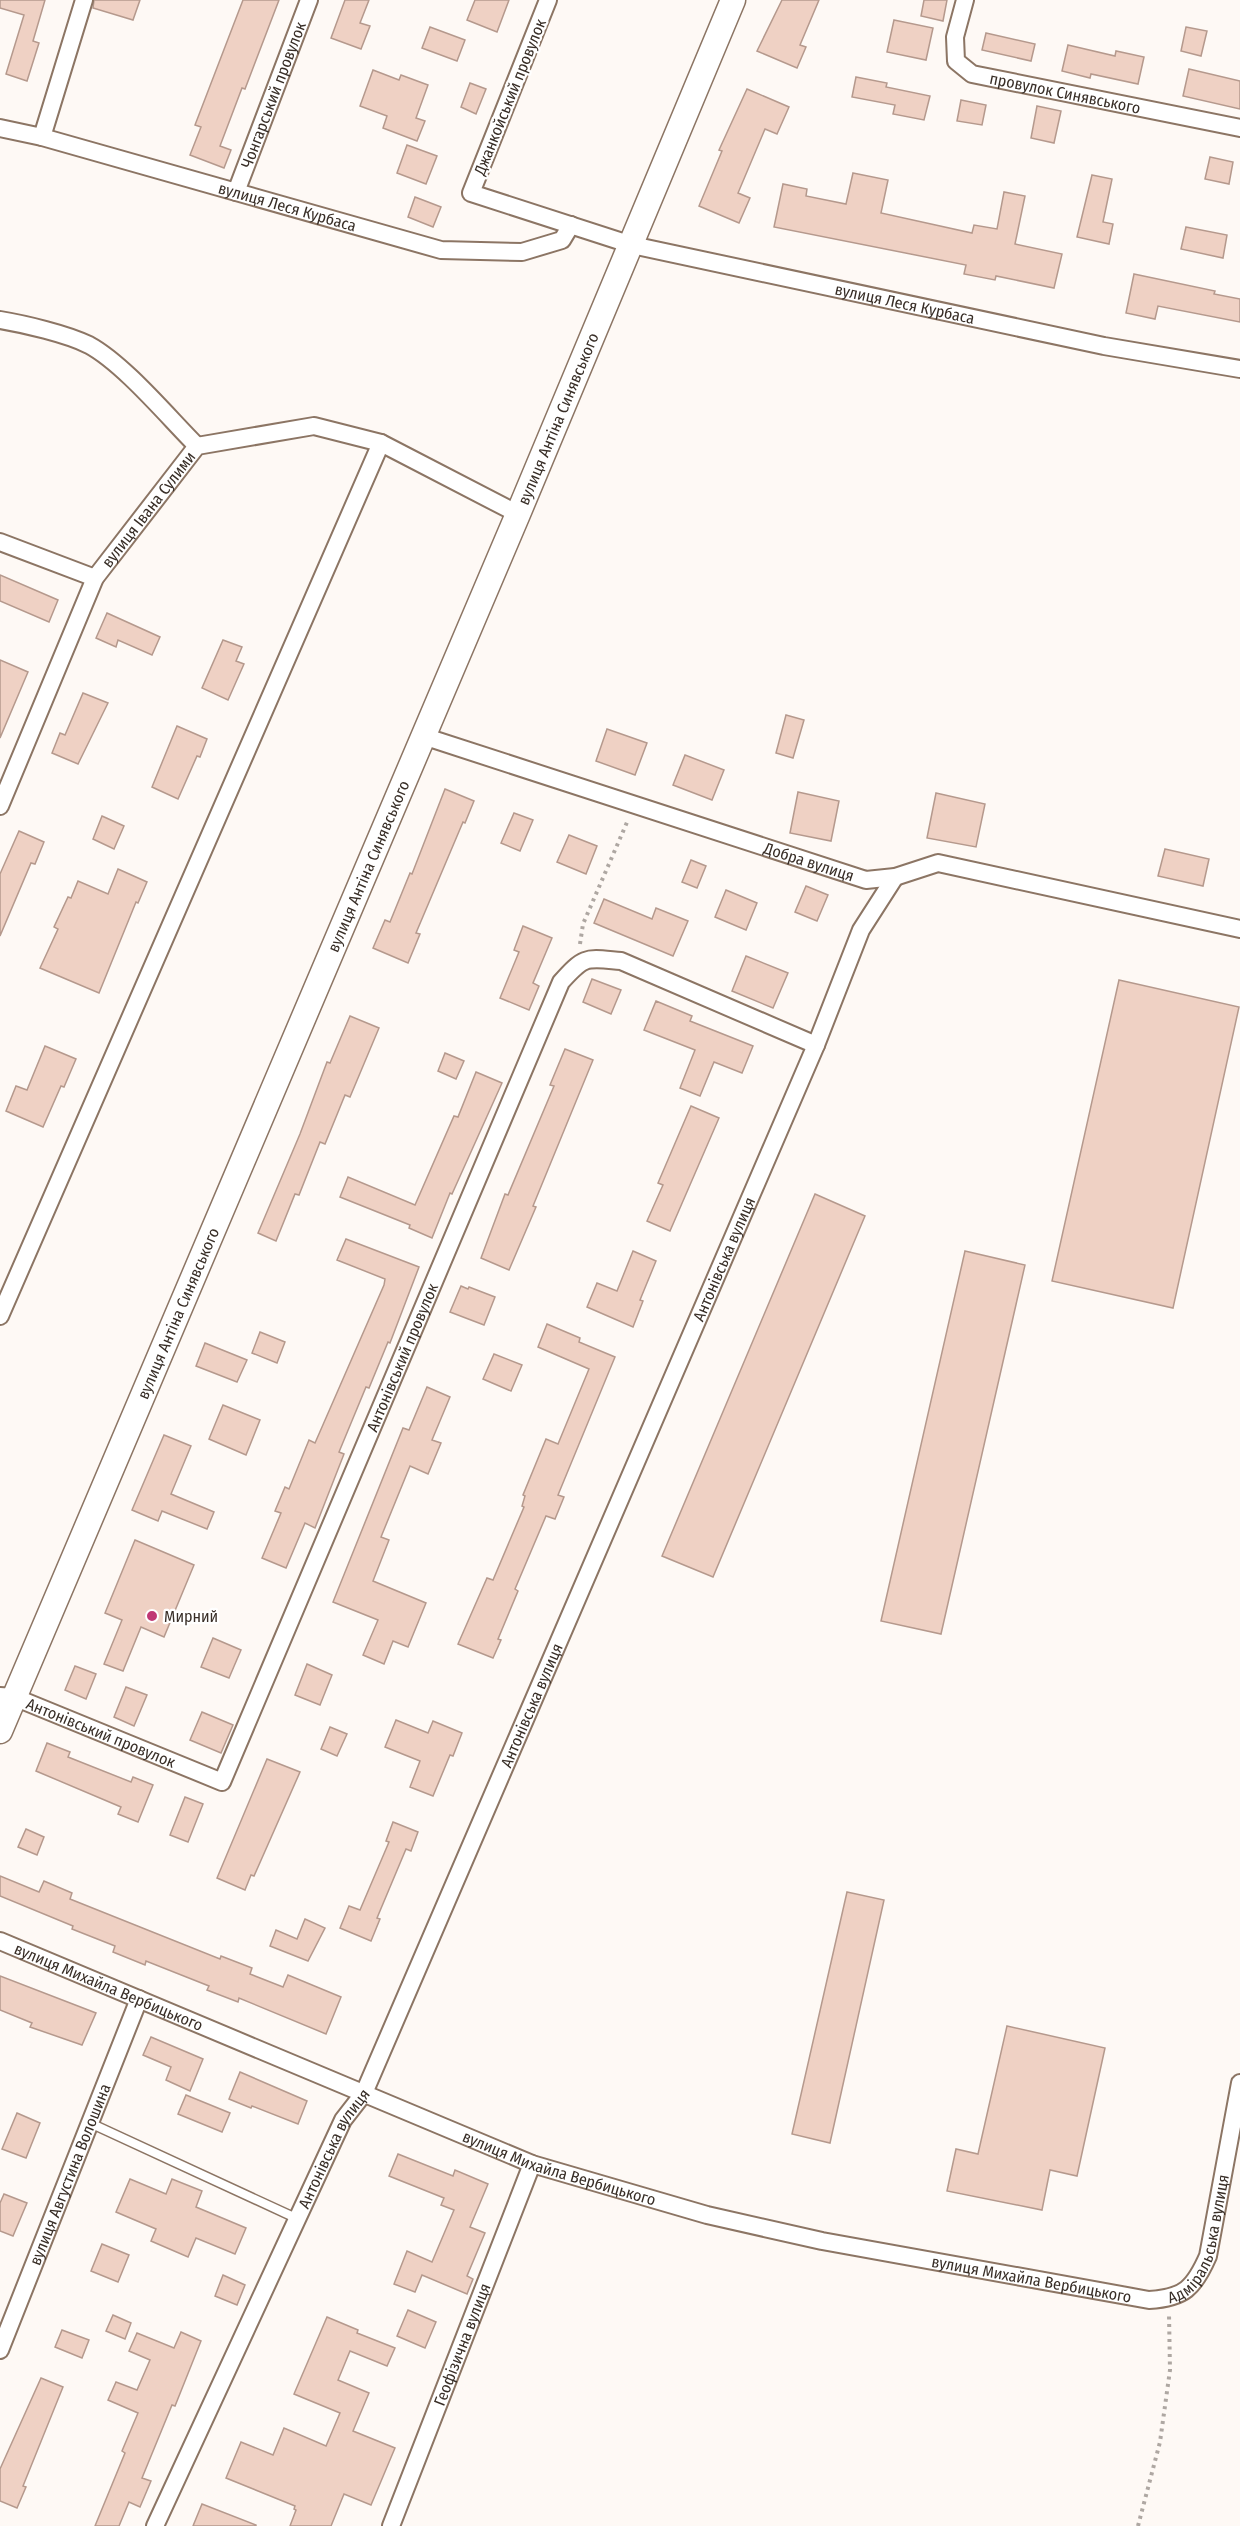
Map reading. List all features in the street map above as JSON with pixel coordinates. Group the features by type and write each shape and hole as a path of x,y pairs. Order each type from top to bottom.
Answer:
{"street":[{"path":"42,137 84,0"},
{"name":"Чонгарський провулок","path":"237,192 309,0"},
{"name":"Джанкойський провулок","path":"471,194 548,0"},
{"name":"вулиця Антіна Синявського","path":"0,1731 7,1696 423,736 733,0"},
{"name":"провулок Синявського","path":"965,0 955,38 956,61 972,74 1240,128"},
{"name":"вулиця Леся Курбаса","path":"0,128 42,137 441,250 522,252 562,240 571,225"},
{"name":"вулиця Леся Курбаса","path":"471,194 632,244 1104,346 1240,369"},
{"path":"0,320 24,324 89,346 126,374 197,446"},
{"name":"вулиця Івана Сулими","path":"0,806 95,578 197,446 314,426 381,443 518,514"},
{"path":"0,1316 381,443"},
{"name":"вулиця Івана Сулими","path":"0,542 95,578"},
{"name":"Добра вулиця","path":"423,736 866,880 895,877 938,864 1240,929"},
{"name":"Антонівська вулиця","path":"155,2526 344,2120 364,2093 816,1045 861,930 895,877"},
{"path":"576,966 587,958 621,961 816,1045"},
{"name":"Антонівський провулок","path":"7,1696 222,1782 561,982 576,966"},
{"name":"вулиця Михайла Вербицького","path":"0,1941 532,2164 707,2215 810,2238 1149,2300"},
{"name":"вулиця Августина Волошина","path":"0,2350 139,1999"},
{"name":"Адміральська вулиця","path":"1149,2300 1168,2299 1185,2292 1200,2275 1208,2256 1240,2084"},
{"name":"Геофізична вулиця","path":"391,2526 532,2164"}],"lane":[{"path":"90,2123 298,2218"}],"path":[{"path":"576,966 583,924 634,805"},
{"path":"1138,2526 1160,2442 1170,2370 1168,2299"}],"building":[{"path":"0,0 45,0 33,41 39,43 27,81 6,74 24,15 0,8"},
{"path":"94,0 140,0 133,20 93,8"},
{"path":"243,0 279,0 245,89 242,88 220,146 231,150 224,168 190,155 201,127 195,125"},
{"path":"345,0 369,0 360,23 370,26 361,49 331,38"},
{"path":"475,0 509,0 497,32 467,20"},
{"path":"782,0 819,0 800,45 806,47 797,68 757,51"},
{"path":"924,0 947,0 943,21 921,16"},
{"path":"894,20 933,28 926,60 887,52"},
{"path":"430,27 465,40 457,61 422,48"},
{"path":"1186,27 1207,31 1201,56 1181,51"},
{"path":"986,33 1035,44 1031,61 982,50"},
{"path":"1068,45 1115,56 1116,51 1144,57 1138,84 1091,74 1090,78 1062,71"},
{"path":"1189,69 1240,81 1240,109 1183,96"},
{"path":"373,70 399,80 401,75 428,85 416,118 425,121 417,141 383,128 387,116 360,106"},
{"path":"856,77 887,83 886,87 930,96 924,120 893,114 895,105 852,97"},
{"path":"470,83 486,89 476,114 461,107"},
{"path":"747,89 789,107 777,134 765,129 738,193 750,198 739,223 699,206 722,151 719,150"},
{"path":"961,100 986,105 982,125 957,121"},
{"path":"1037,106 1061,111 1054,143 1031,138"},
{"path":"407,145 437,156 426,184 397,173"},
{"path":"1210,157 1233,162 1229,184 1205,179"},
{"path":"853,173 888,180 881,213 972,233 974,225 997,229 1004,192 1025,196 1015,244 1062,254 1054,288 996,276 995,280 964,274 966,265 774,227 783,184 807,189 806,196 846,204"},
{"path":"1092,175 1112,179 1103,222 1113,224 1109,244 1077,237"},
{"path":"415,197 441,207 433,227 408,217"},
{"path":"1186,227 1227,235 1223,258 1181,249"},
{"path":"1134,274 1215,291 1214,294 1240,299 1240,322 1158,306 1155,319 1126,313"},
{"path":"0,575 58,600 49,622 0,601"},
{"path":"107,613 160,637 152,655 118,640 116,647 96,638"},
{"path":"223,640 242,647 236,661 244,664 228,700 202,688"},
{"path":"0,660 28,672 0,738"},
{"path":"83,693 108,703 78,764 52,753 60,733 65,735"},
{"path":"786,715 804,720 793,758 776,753"},
{"path":"177,726 207,739 178,799 152,787"},
{"path":"607,729 647,743 635,775 596,761"},
{"path":"685,755 724,770 712,800 673,785"},
{"path":"445,789 474,801 416,933 420,934 408,963 373,948 385,920 390,922 410,873 412,874"},
{"path":"798,792 839,801 831,841 790,833"},
{"path":"936,793 985,804 976,847 927,838"},
{"path":"514,813 533,820 520,851 501,843"},
{"path":"102,816 124,826 114,849 93,839"},
{"path":"19,831 44,842 35,864 31,863 0,936 0,874"},
{"path":"569,835 597,846 586,874 557,862"},
{"path":"1165,849 1209,859 1203,886 1158,876"},
{"path":"691,860 706,866 697,888 682,882"},
{"path":"118,869 147,882 138,903 136,902 99,993 40,968 58,929 54,927 78,881 108,894"},
{"path":"806,886 828,895 817,921 795,912"},
{"path":"726,890 757,903 746,930 715,917"},
{"path":"604,899 652,919 656,908 688,921 673,956 594,923"},
{"path":"523,926 552,938 533,983 539,986 529,1010 500,998 519,952 514,950"},
{"path":"746,956 788,973 773,1008 732,991"},
{"path":"592,979 621,990 611,1014 583,1002"},
{"path":"1119,980 1239,1007 1173,1308 1052,1281"},
{"path":"656,1001 692,1016 690,1021 753,1046 742,1073 714,1062 700,1096 680,1088 695,1050 644,1030"},
{"path":"350,1016 379,1028 350,1097 345,1095 325,1144 320,1142 299,1195 295,1194 276,1241 258,1233 300,1134 327,1062 330,1063"},
{"path":"45,1046 76,1059 43,1127 6,1111 16,1086 27,1090"},
{"path":"565,1049 593,1060 509,1270 481,1258 505,1194 508,1195 554,1086 550,1085"},
{"path":"445,1053 464,1061 456,1079 438,1071"},
{"path":"476,1072 502,1083 452,1194 450,1193 432,1238 409,1228 410,1225 340,1197 348,1177 415,1205 454,1116 458,1117"},
{"path":"691,1106 719,1118 670,1231 647,1221 663,1185 658,1183"},
{"path":"815,1194 865,1216 713,1577 662,1556"},
{"path":"346,1239 419,1267 390,1343 388,1342 369,1388 366,1387 339,1452 344,1454 315,1528 305,1523 286,1568 262,1558 281,1513 275,1511 285,1487 289,1489 309,1440 315,1443 384,1285 385,1279 337,1260"},
{"path":"633,1251 656,1261 640,1300 643,1301 633,1327 587,1307 597,1283 617,1291"},
{"path":"965,1251 1025,1265 941,1634 881,1621"},
{"path":"461,1286 495,1297 484,1325 450,1312"},
{"path":"547,1324 580,1338 579,1342 615,1357 558,1495 564,1497 555,1519 546,1516 515,1589 518,1591 498,1639 501,1640 493,1658 458,1644 487,1578 493,1580 524,1507 522,1506 525,1496 523,1495 546,1439 558,1444 589,1369 538,1347"},
{"path":"260,1332 285,1342 277,1363 252,1353"},
{"path":"205,1343 247,1360 237,1382 196,1366"},
{"path":"494,1354 522,1365 511,1391 483,1379"},
{"path":"427,1387 450,1397 432,1440 441,1443 428,1474 410,1466 381,1537 389,1540 373,1581 426,1603 408,1647 393,1641 384,1664 363,1655 378,1620 333,1602 403,1428 409,1430"},
{"path":"223,1405 260,1420 246,1455 209,1439"},
{"path":"164,1435 191,1446 171,1494 214,1512 207,1529 162,1511 158,1521 132,1510"},
{"path":"135,1540 194,1565 164,1637 141,1627 123,1671 104,1664 122,1620 105,1613"},
{"path":"213,1638 241,1650 229,1678 201,1667"},
{"path":"307,1664 332,1675 320,1705 295,1695"},
{"path":"75,1666 96,1674 86,1699 65,1690"},
{"path":"126,1687 147,1695 134,1726 114,1717"},
{"path":"202,1712 233,1725 221,1753 190,1740"},
{"path":"396,1720 428,1733 433,1721 462,1733 433,1796 410,1787 420,1761 385,1747"},
{"path":"330,1727 347,1734 337,1756 321,1749"},
{"path":"47,1743 70,1752 68,1757 131,1782 133,1777 153,1785 138,1822 118,1814 121,1807 36,1771"},
{"path":"267,1759 300,1772 254,1876 251,1875 245,1890 217,1878"},
{"path":"185,1797 203,1804 188,1842 170,1835"},
{"path":"393,1822 418,1832 411,1851 406,1849 377,1918 380,1919 371,1941 340,1928 349,1906 360,1910 389,1842 386,1841"},
{"path":"26,1829 44,1837 37,1855 18,1847"},
{"path":"0,1876 39,1892 44,1881 72,1893 70,1899 220,1959 221,1956 252,1968 250,1974 283,1987 288,1975 341,1997 326,2034 239,1998 238,2002 207,1990 209,1986 146,1961 145,1965 113,1952 115,1946 0,1896"},
{"path":"847,1892 884,1900 830,2143 792,2134"},
{"path":"305,1919 325,1928 308,1961 270,1946 276,1930 297,1939"},
{"path":"0,1976 96,2013 82,2045 30,2027 32,2023 0,2010"},
{"path":"1007,2026 1105,2048 1077,2176 1050,2170 1042,2210 947,2191 956,2149 978,2154"},
{"path":"151,2037 203,2059 190,2091 166,2080 171,2067 143,2055"},
{"path":"240,2072 307,2101 298,2124 229,2099"},
{"path":"186,2095 230,2113 222,2132 178,2114"},
{"path":"17,2113 40,2123 26,2158 2,2149"},
{"path":"398,2154 453,2176 455,2170 488,2184 470,2227 485,2233 467,2276 473,2279 467,2294 422,2275 415,2292 394,2284 407,2251 432,2262 454,2210 441,2205 444,2198 389,2176"},
{"path":"130,2179 166,2194 172,2179 202,2191 196,2207 246,2228 235,2254 196,2238 188,2257 151,2241 156,2229 116,2212"},
{"path":"4,2194 27,2203 13,2236 0,2231 0,2203"},
{"path":"102,2244 129,2255 118,2282 91,2271"},
{"path":"223,2275 245,2285 237,2305 215,2296"},
{"path":"408,2310 436,2322 425,2348 397,2336"},
{"path":"113,2315 131,2323 125,2339 106,2331"},
{"path":"327,2317 358,2330 357,2333 395,2348 387,2366 350,2351 338,2380 369,2393 353,2431 395,2448 371,2505 344,2494 331,2526 290,2526 296,2510 295,2506 226,2478 241,2442 273,2455 284,2428 326,2446 340,2413 294,2394"},
{"path":"62,2330 89,2340 82,2358 55,2347"},
{"path":"181,2332 201,2341 175,2406 172,2405 142,2478 151,2481 140,2507 129,2502 119,2526 95,2526 125,2453 122,2451 138,2413 108,2400 116,2382 137,2390 150,2360 129,2351 137,2333 174,2348"},
{"path":"41,2378 63,2387 23,2486 26,2487 17,2508 0,2501 0,2469"},
{"path":"202,2504 256,2525 256,2526 193,2526"}],"place":[{"name":"Мирний","path":"152,1616"}]}
